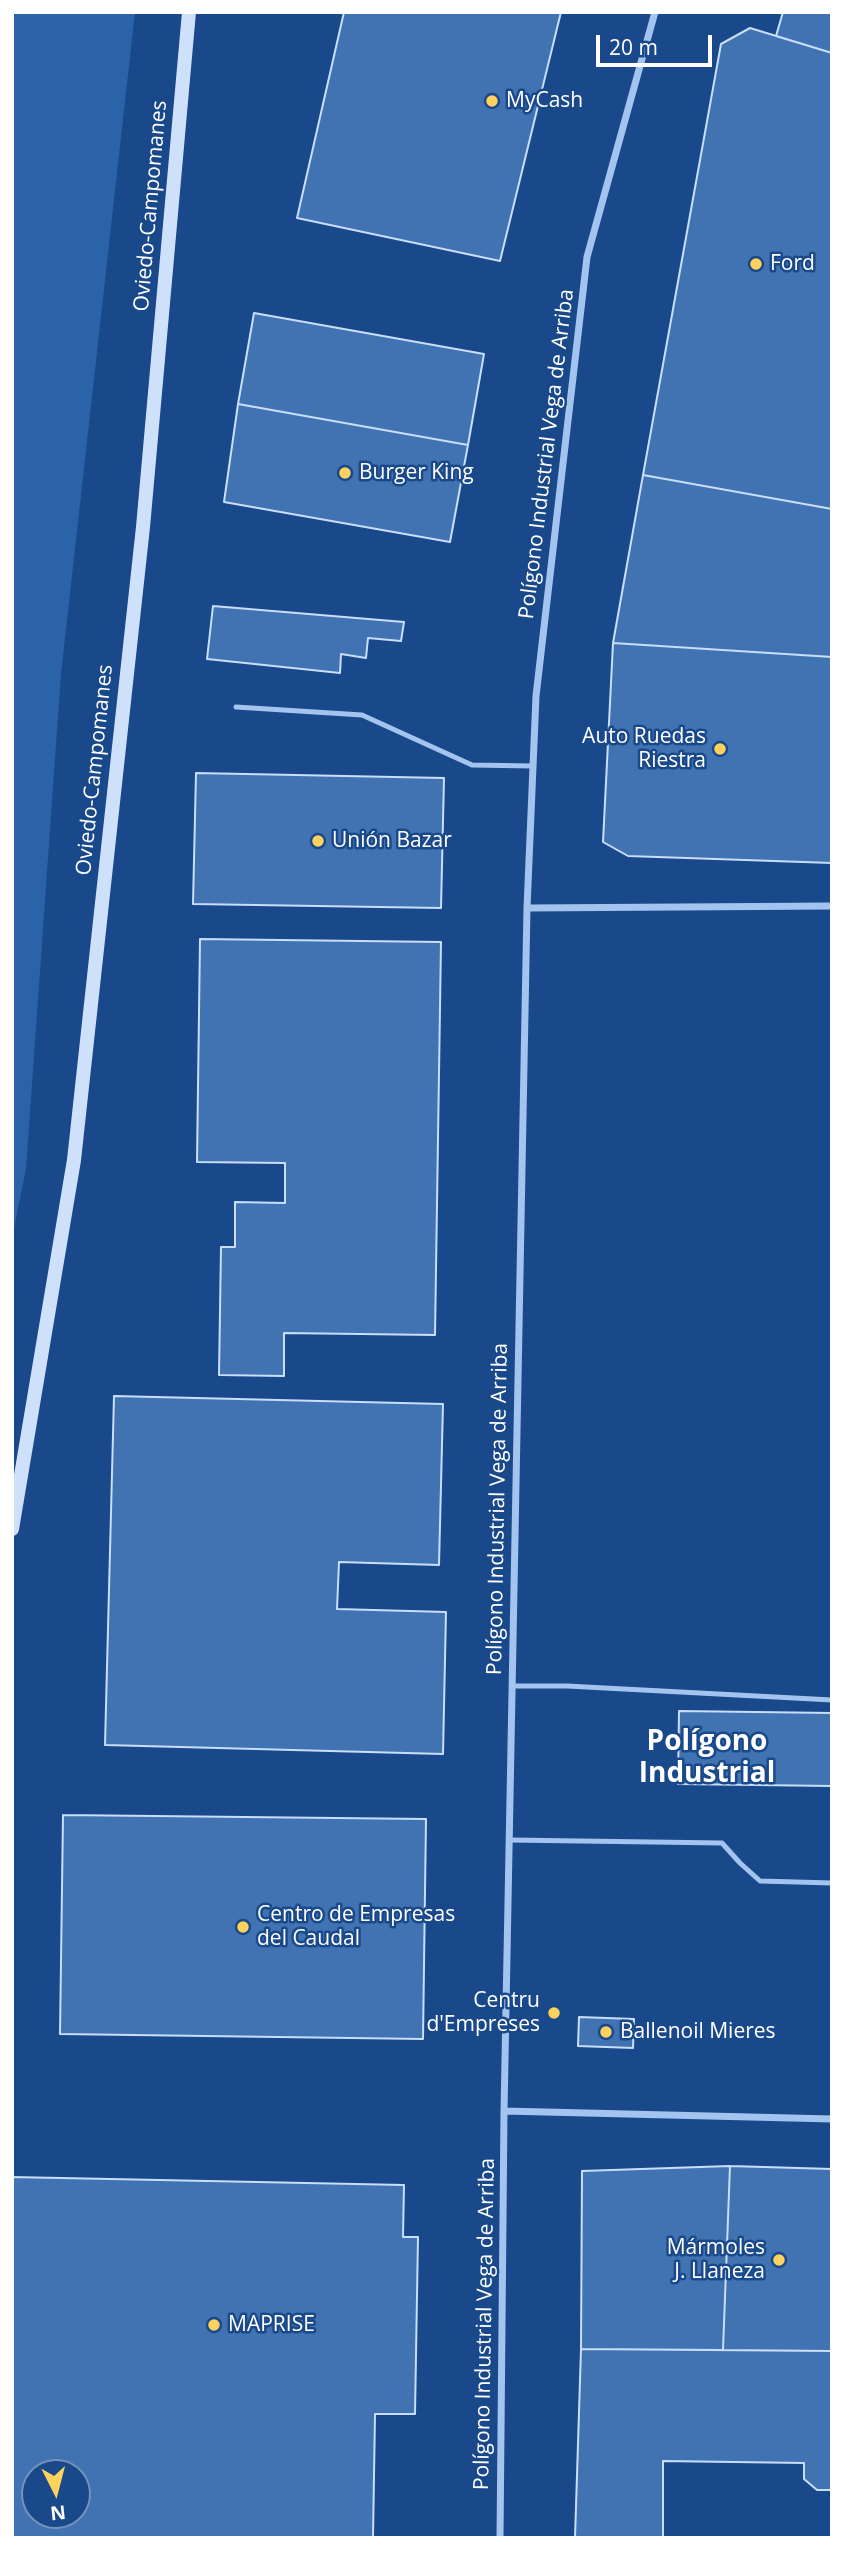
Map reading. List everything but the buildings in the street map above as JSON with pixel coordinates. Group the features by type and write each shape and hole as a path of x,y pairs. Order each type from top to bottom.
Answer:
{"street":[{"name":"Oviedo-Campomanes","path":"12,1529 74,1160 143,527 189,12"},
{"name":"Polígono Industrial Vega de Arriba","path":"500,2538 504,2111 527,908 536,696 587,257 655,12"},
{"path":"527,908 832,906"},
{"path":"504,2111 832,2119"}],"lane":[{"path":"236,707 362,715 472,765 533,766"},
{"path":"512,1686 832,1700"},
{"path":"510,1840 722,1843 761,1881 832,1883"}],"shaded area":[{"path":"12,12 135,12 61,674 26,1169 12,1238"}],"place":[{"name":"MyCash","path":"492,101"},
{"name":"Ford","path":"756,264"},
{"name":"Burger King","path":"345,473"},
{"name":"Auto Ruedas Riestra","path":"720,749"},
{"name":"Unión Bazar","path":"318,841"},
{"name":"Centro de Empresas del Caudal","path":"243,1927"},
{"name":"Centru d'Empreses","path":"554,2013"},
{"name":"Ballenoil Mieres","path":"606,2032"},
{"name":"Mármoles J. Llaneza","path":"779,2260"},
{"name":"MAPRISE","path":"214,2325"}],"district":[{"name":"Polígono Industrial","path":"707,1758"}]}
